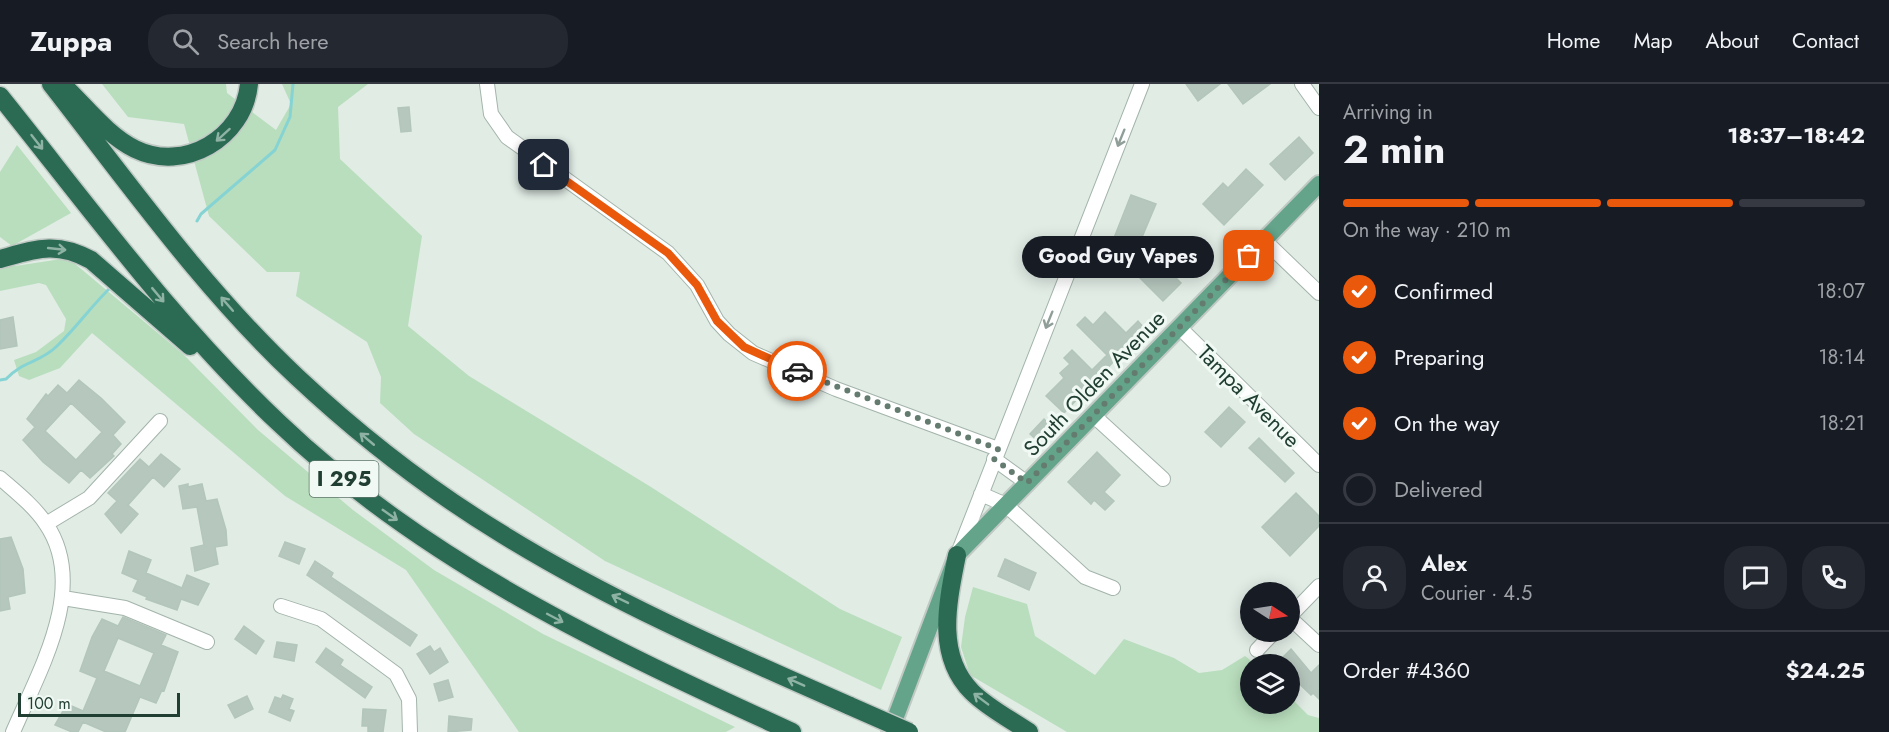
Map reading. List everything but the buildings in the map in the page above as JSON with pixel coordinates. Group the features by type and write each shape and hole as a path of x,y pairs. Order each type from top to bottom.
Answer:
{"highway":[{"name":"I 295","path":"51,84 194,265 236,314 296,376 377,447 465,511 538,556 758,665 909,732"},
{"path":"61,84 123,141 136,149 164,156 193,153 218,140 238,119 249,84"},
{"name":"I 295","path":"0,96 157,295 201,346 279,424 384,511 476,574 574,628 792,732"},
{"path":"0,258 50,247 65,249 91,260 279,424"},
{"path":"957,555 946,609 949,644 954,666 972,693 1029,732"}],"main road":[{"name":"South Olden Avenue","path":"890,732 957,555 1319,184"}],"street":[{"path":"487,84 491,114 507,138 668,253 697,285 717,321 744,347 837,389 996,454 1027,483"},
{"path":"957,555 1142,84"},
{"path":"1302,84 1319,108"},
{"path":"1264,240 1319,293"},
{"name":"Tampa Avenue","path":"1179,327 1319,465"},
{"path":"1094,416 1163,479"},
{"path":"46,524 89,498 160,421"},
{"path":"0,478 46,524 54,538 63,566 63,598 44,657 13,732"},
{"path":"981,494 1006,505 1085,577 1113,588"},
{"path":"1300,606 1319,586"},
{"path":"63,598 125,608 207,642"},
{"path":"281,606 321,619 396,674 409,699 410,732"},
{"path":"1300,627 1319,645"},
{"path":"1257,650 1265,642"}],"green space":[{"path":"102,84 226,84 227,93 276,130 291,104 282,84 368,84 338,107 340,159 422,236 408,326 469,376 651,487 840,609 902,637 881,690 605,561 414,434 380,403 381,377 367,342 296,296 300,272 267,272 209,216 184,124 128,117"},
{"path":"17,145 71,213 12,246 0,237 0,172"},
{"path":"0,253 15,266 68,258 183,354 258,430 353,510 434,570 543,634 735,727 726,732 519,732 406,570 285,496 92,333 60,368 29,380 19,376 14,360 36,352 64,331 66,319 46,285 39,283 0,291"},
{"path":"973,587 1027,604 1035,636 1095,675 1124,639 1174,658 1199,673 1222,670 1240,659 1240,714 1300,714 1300,707 1308,715 1319,718 1319,732 1067,732 970,675 961,647 965,617"}],"waterway":[{"path":"197,221 201,214 275,150 290,117 293,84"},
{"path":"0,380 6,379 19,368 51,352 112,286"}],"way so far":[{"path":"797,371 837,389 998,449 994,459 1027,483 1249,256"}],"place":[{"name":"Good Guy Vapes","path":"1249,256"}],"route":[{"path":"544,165 668,253 697,285 717,321 744,347 797,371"}]}
